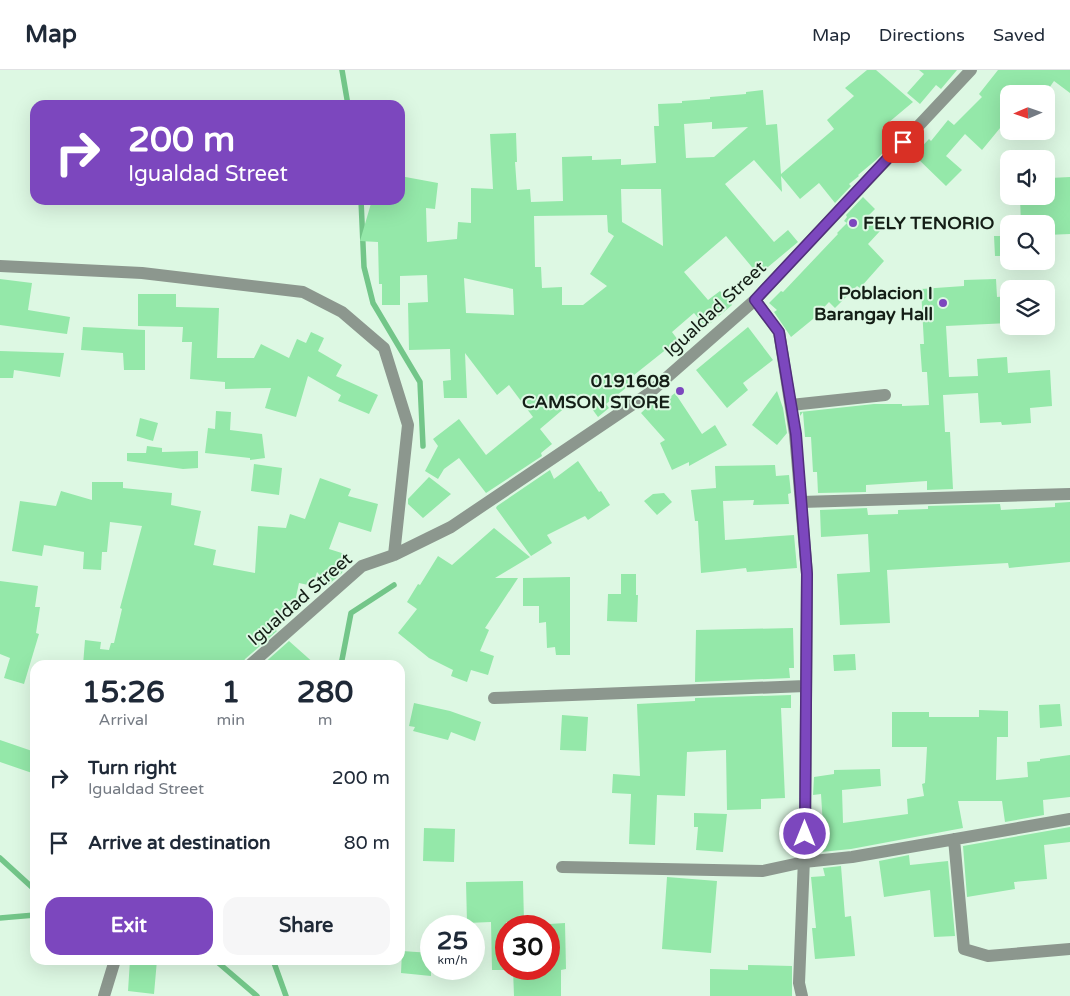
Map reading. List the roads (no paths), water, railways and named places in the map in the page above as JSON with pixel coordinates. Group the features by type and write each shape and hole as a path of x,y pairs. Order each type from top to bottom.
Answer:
{"street":[{"name":"Igualdad Street","path":"256,660 362,566 394,555 451,527 648,394 755,300 971,70"},
{"path":"0,266 142,273 303,292 342,312 384,348 408,425 394,555"},
{"path":"755,300 779,332 796,434 807,574 804,862 799,983 802,996"},
{"path":"791,406 885,395"},
{"path":"801,502 1070,494"},
{"path":"494,698 805,686"},
{"path":"562,867 763,872 804,862 852,857 1070,818"},
{"path":"954,839 964,949 988,956 1070,949"},
{"path":"104,996 113,965"}],"waterway":[{"path":"342,70 347,100"},
{"path":"361,205 364,267 373,303 420,382 423,446"},
{"path":"342,660 351,613 394,585"},
{"path":"0,858 30,885"},
{"path":"0,918 30,915"},
{"path":"221,965 257,996"},
{"path":"275,965 286,996"}],"place":[{"name":"FELY TENORIO","path":"853,223"},
{"name":"Poblacion I Barangay Hall","path":"943,303"},
{"name":"0191608 CAMSON STORE","path":"680,391"}]}
